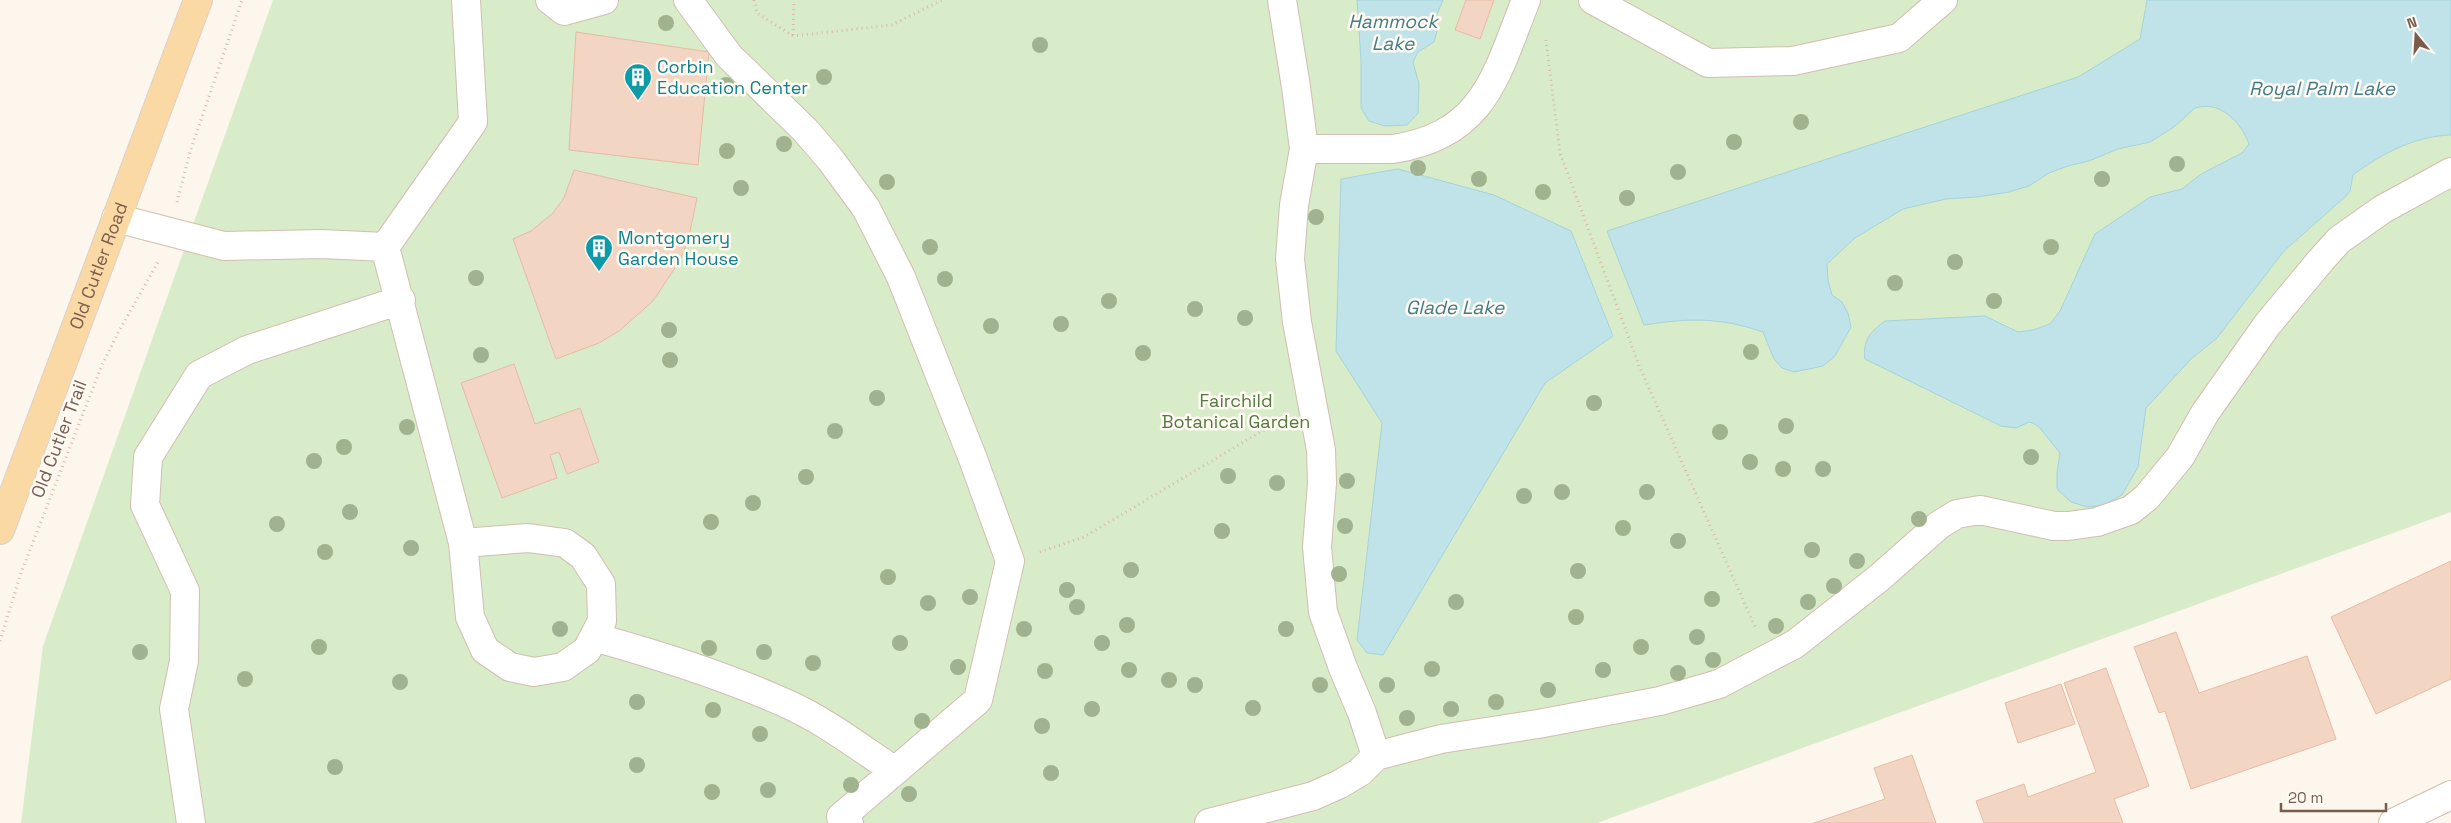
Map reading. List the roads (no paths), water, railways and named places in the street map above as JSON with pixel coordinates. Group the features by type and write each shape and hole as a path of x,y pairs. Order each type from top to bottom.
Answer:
{"main road":[{"name":"Old Cutler Road","path":"0,530 198,0"}],"street":[{"path":"385,247 474,122 466,0"},
{"path":"550,0 564,11 604,0"},
{"path":"688,0 729,56 805,130 830,159 866,208 901,277 973,458 1010,561 978,700 840,821"},
{"path":"1282,0 1304,150 1294,205 1290,258 1297,322 1321,450 1322,483 1317,547 1323,612 1343,668 1362,713 1376,756"},
{"path":"1304,150 1393,149 1436,137 1458,125 1479,105 1488,90 1526,0"},
{"path":"1593,0 1708,63 1793,61 1899,38 1943,0"},
{"path":"1209,823 1313,796 1340,784 1360,772 1376,756 1441,739 1538,724 1660,701 1719,684 1770,659 1802,638 1879,578 1918,541 1956,514 1980,510 2054,526 2068,526 2104,520 2137,506 2147,498 2180,457 2206,413 2266,325 2339,240 2383,209 2451,172"},
{"path":"116,218 224,246 322,244 385,247"},
{"path":"385,247 401,300 463,543 470,617 485,650 510,667 534,672 563,667 587,650 602,621 601,584 583,556 565,543 528,538 463,543"},
{"path":"191,823 174,709 184,661 185,591 145,505 148,457 199,375 247,350 401,300"},
{"path":"594,637 695,668 786,703 837,732 895,771"},
{"path":"2393,823 2451,795"}],"water":[{"name":"Hammock Lake","path":"1357,0 1443,0 1436,17 1438,28 1434,42 1418,52 1413,62 1419,84 1418,113 1407,125 1385,126 1369,121 1361,108 1361,60"},
{"name":"Royal Palm Lake","path":"2147,0 2451,0 2451,135 2424,139 2399,148 2375,160 2353,175 2350,191 2346,196 2284,251 2217,338 2191,359 2146,408 2138,467 2122,495 2104,505 2087,507 2071,502 2057,489 2060,453 2039,427 2029,422 2016,428 2001,426 1865,359 1866,342 1872,333 1885,321 1985,316 2018,332 2033,330 2050,324 2060,311 2095,234 2150,197 2182,189 2201,174 2242,153 2249,144 2235,121 2221,110 2213,107 2195,108 2174,127 2150,142 2118,149 2089,161 2068,166 2049,173 2029,186 2009,192 1946,199 1903,209 1855,238 1827,264 1828,280 1832,295 1842,302 1848,313 1851,327 1835,356 1823,366 1794,372 1782,368 1774,359 1763,332 1747,327 1704,320 1644,325 1607,231 2078,77 2140,39"},
{"name":"Glade Lake","path":"1398,169 1494,195 1571,231 1613,336 1545,383 1383,655 1367,653 1357,640 1382,423 1336,351 1341,179"}],"place":[{"name":"Corbin Education Center","path":"638,101"},
{"name":"Montgomery Garden House","path":"599,272"}],"park label":[{"name":"Fairchild Botanical Garden","path":"1236,411"}]}
